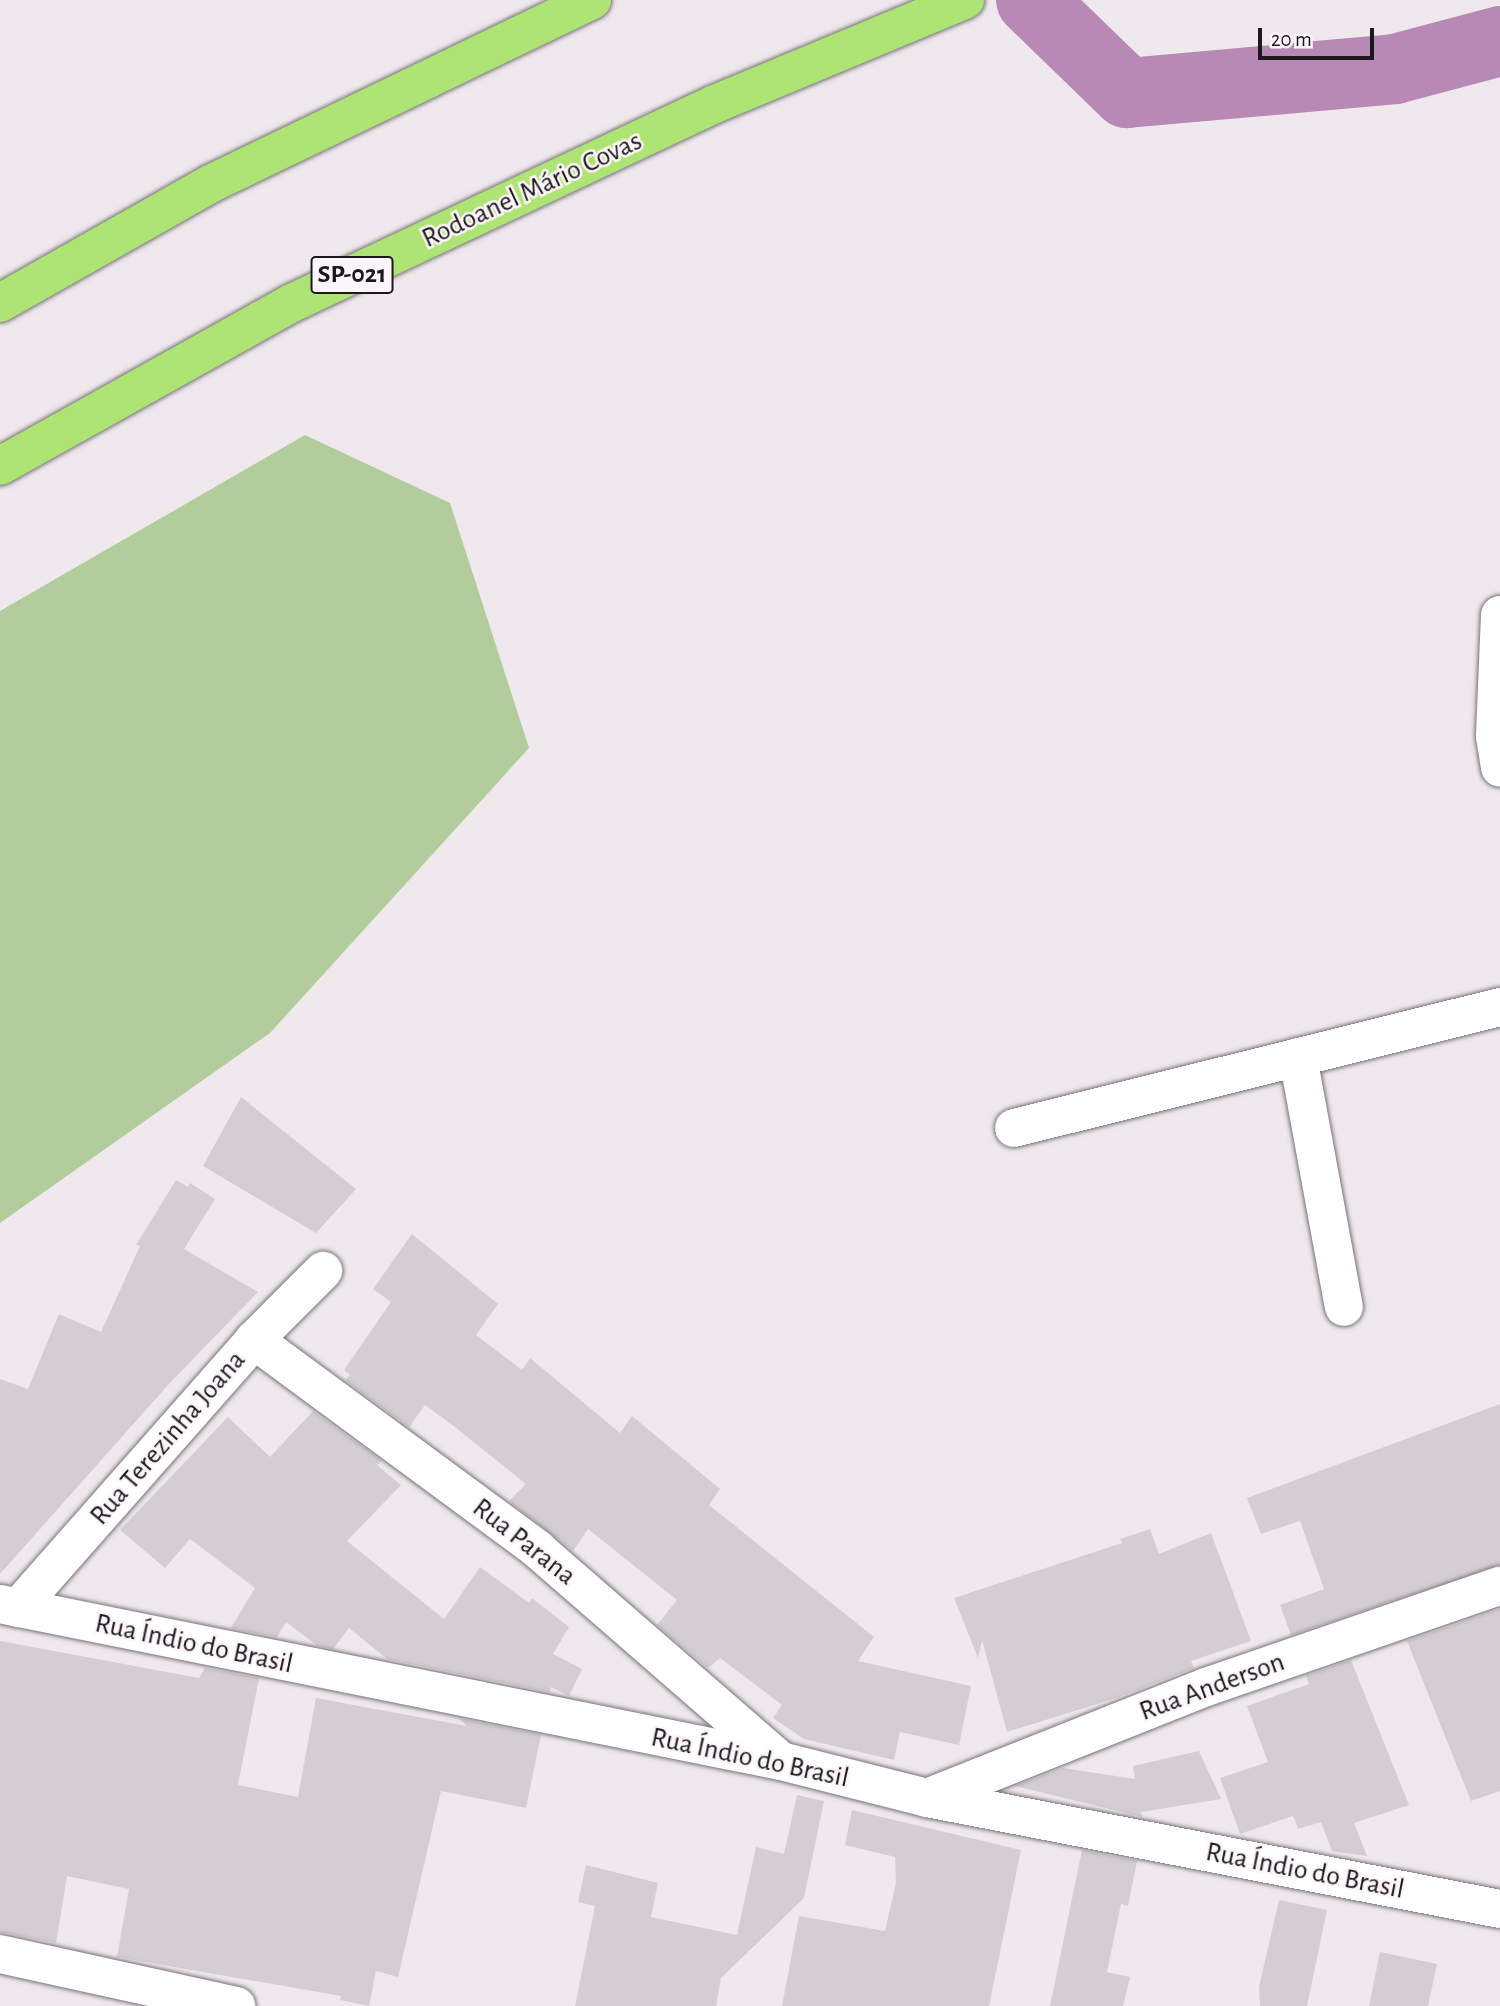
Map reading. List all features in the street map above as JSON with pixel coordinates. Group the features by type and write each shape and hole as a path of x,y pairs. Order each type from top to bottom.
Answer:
{"highway":[{"path":"0,303 210,184 592,0"},
{"name":"Rodoanel Mário Covas","path":"0,466 292,303 715,104 965,0"}],"street":[{"path":"1500,615 1495,736 1500,768"},
{"path":"1014,1128 1500,1007"},
{"path":"1298,1057 1344,1307"},
{"name":"Rua Terezinha Joana","path":"9,1606 254,1340 323,1270"},
{"name":"Rua Parana","path":"254,1340 537,1549 781,1761"},
{"name":"Rua Anderson","path":"927,1798 1206,1687 1500,1586"},
{"name":"Rua Índio do Brasil","path":"9,1606 781,1761 927,1798 1500,1909"},
{"path":"0,1954 236,2006"}],"green space":[{"path":"305,435 450,503 529,748 270,1033 0,1223 0,611"}],"building":[{"path":"241,1097 356,1189 316,1233 203,1166"},
{"path":"176,1180 188,1187 190,1183 215,1199 184,1249 258,1292 168,1385 0,1574 0,1379 28,1389 59,1314 101,1332 140,1246 136,1245"},
{"path":"412,1234 498,1304 476,1335 522,1370 530,1358 620,1433 632,1416 720,1489 709,1505 874,1637 858,1661 971,1686 959,1745 900,1732 894,1760 804,1739 773,1718 782,1705 720,1658 708,1668 657,1625 677,1600 588,1529 573,1551 509,1501 526,1484 455,1427 425,1405 409,1427 345,1380 350,1375 344,1370 391,1302 373,1289"},
{"path":"1500,1404 1500,1565 1291,1635 1280,1605 1324,1589 1300,1521 1261,1534 1247,1498"},
{"path":"313,1411 382,1461 377,1465 401,1485 347,1541 444,1619 480,1567 529,1603 532,1598 569,1627 553,1654 582,1669 569,1696 551,1687 550,1692 387,1659 349,1628 333,1649 318,1646 286,1622 277,1637 231,1628 255,1588 190,1539 165,1568 120,1530 228,1417 270,1457"},
{"path":"1150,1529 1159,1554 1211,1533 1251,1641 1191,1661 1194,1668 1116,1698 1007,1732 982,1640 978,1658 954,1598 1122,1543 1120,1539"},
{"path":"1500,1609 1500,1791 1471,1801 1407,1641"},
{"path":"0,1641 199,1678 205,1668 259,1678 238,1785 298,1797 316,1698 467,1726 458,1718 541,1735 526,1808 441,1791 398,1977 376,1971 369,2006 340,2000 341,1996 117,1957 129,1889 67,1876 56,1943 0,1932"},
{"path":"1351,1660 1409,1805 1354,1823 1367,1856 1332,1851 1321,1822 1298,1829 1293,1816 1240,1834 1220,1778 1268,1762 1247,1706 1309,1684 1306,1676"},
{"path":"1199,1751 1221,1799 1141,1812 1142,1817 1015,1786 1063,1768 1135,1779 1133,1766"},
{"path":"797,1795 824,1801 804,1898 721,1978 716,2006 575,2006 595,1906 578,1902 586,1865 658,1883 651,1917 737,1935 756,1847 784,1854"},
{"path":"852,1810 1021,1850 989,2006 782,2006 799,1916 885,1931 896,1883 895,1857 845,1845"},
{"path":"1082,1850 1137,1861 1128,1906 1121,1904 1107,1972 1130,1977 1123,2006 1050,2006"},
{"path":"1279,1900 1327,1910 1307,2006 1260,2006 1259,1987"},
{"path":"1380,1952 1437,1964 1428,2006 1369,2006"}],"waterway":[{"path":"1031,0 1127,93 1395,69 1500,41"}]}
